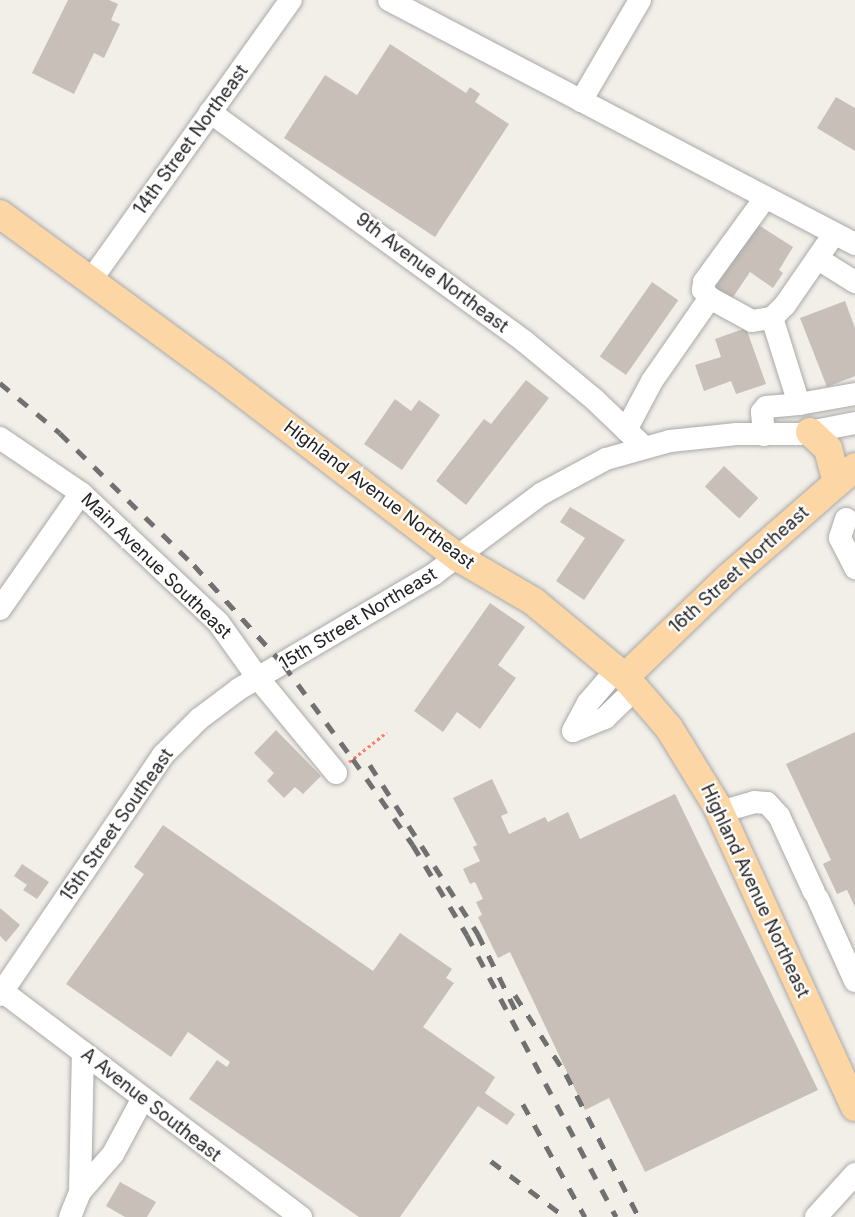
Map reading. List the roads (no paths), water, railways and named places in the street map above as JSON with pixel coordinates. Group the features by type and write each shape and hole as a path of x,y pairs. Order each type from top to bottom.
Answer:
{"main road":[{"name":"Highland Avenue Northeast","path":"0,214 459,558 533,601 626,678 669,728 720,812 848,1073 855,1107"},
{"path":"810,432 828,449 838,481"},
{"name":"16th Street Northeast","path":"626,678 838,481"}],"street":[{"name":"14th Street Northeast","path":"91,280 291,0"},
{"path":"390,0 855,244"},
{"path":"581,101 640,0"},
{"name":"9th Avenue Northeast","path":"210,112 524,341 644,447"},
{"path":"626,430 652,381 765,198"},
{"path":"707,290 752,321 772,318 785,305 834,234"},
{"path":"818,259 855,282"},
{"path":"772,318 799,404"},
{"path":"764,435 762,412 766,407 799,404 855,394"},
{"name":"15th Street Northeast","path":"258,678 459,558 569,476 644,447 670,441 810,432 855,423"},
{"name":"Main Avenue Southeast","path":"0,438 81,493 218,622 258,678 336,773"},
{"path":"838,481 850,519 840,538 855,568"},
{"path":"0,609 81,493"},
{"name":"15th Street Southeast","path":"1,993 163,755 199,719 258,678"},
{"path":"720,812 754,802 767,804 779,816 855,981"},
{"name":"A Avenue Southeast","path":"1,993 301,1217"},
{"path":"80,1192 83,1052"},
{"path":"70,1217 80,1192 113,1154 142,1100"},
{"path":"816,1217 855,1174"}],"railway":[{"path":"0,383 60,433 194,565 284,665 413,845 467,935 616,1217"},
{"path":"370,765 478,934 519,1017"},
{"path":"515,995 566,1074 639,1217"},
{"path":"523,1104 585,1217"},
{"path":"491,1161 565,1217"}]}
